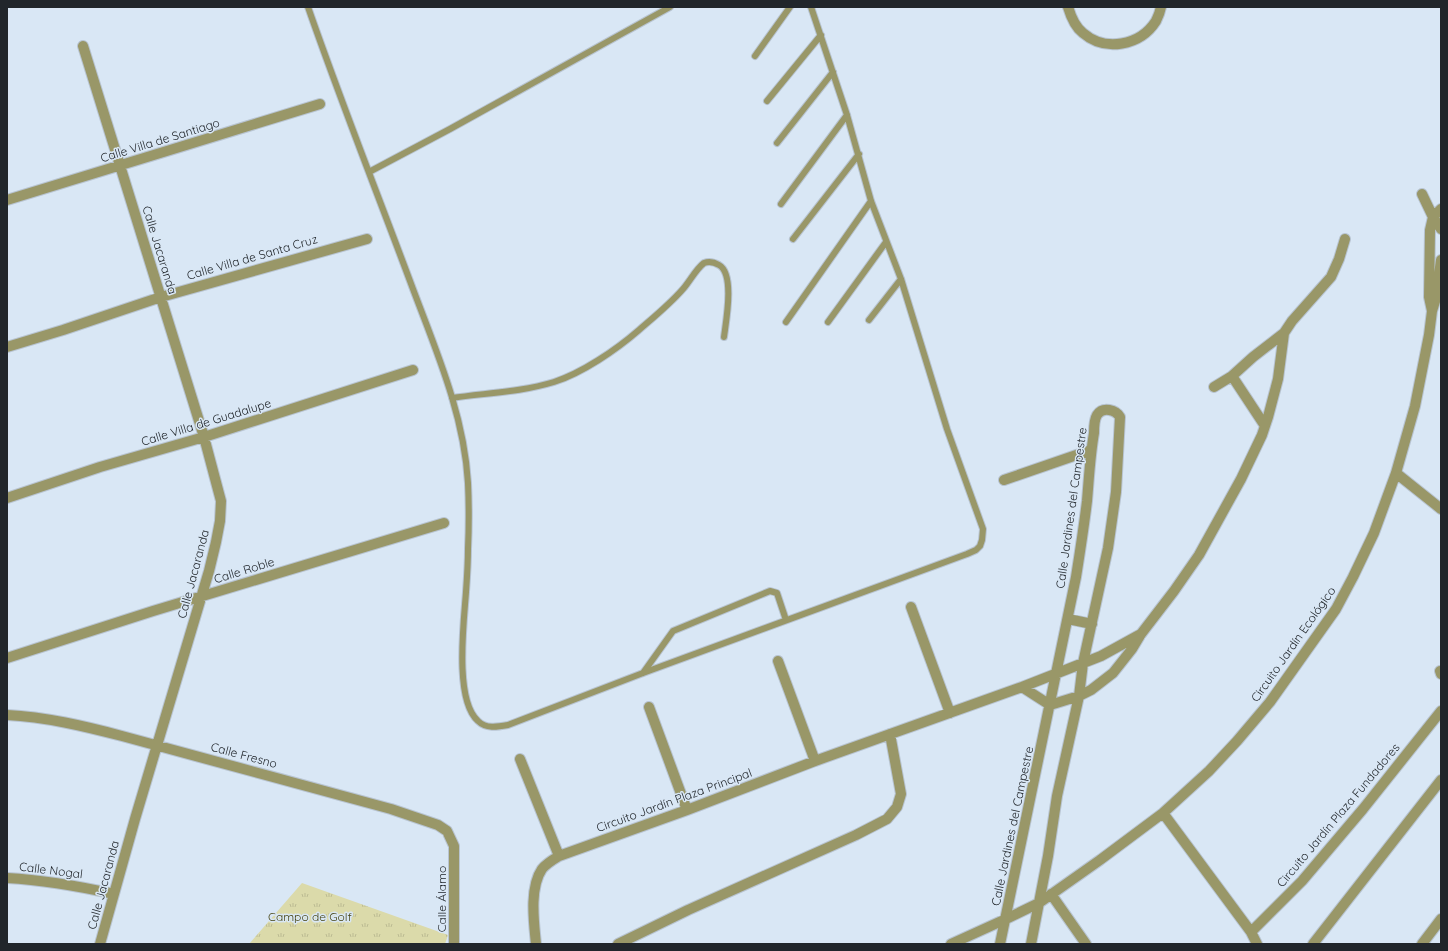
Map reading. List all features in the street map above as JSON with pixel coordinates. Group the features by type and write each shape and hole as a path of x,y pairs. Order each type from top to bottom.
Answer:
{"street":[{"path":"1068,7 1072,20 1083,33 1097,42 1114,45 1131,42 1145,34 1156,21 1162,7"},
{"name":"Calle Jacaranda","path":"83,46 204,437 221,501 220,521 209,571 156,745 100,944"},
{"name":"Calle Villa de Santiago","path":"7,200 320,104"},
{"path":"1422,194 1433,217 1441,229"},
{"path":"1433,217 1441,210"},
{"name":"Circuito Jardín Ecológico","path":"1432,311 1429,297 1429,270 1430,230 1433,217"},
{"path":"1214,387 1232,376 1253,357 1284,333 1331,277 1339,259 1345,238"},
{"name":"Calle Villa de Santa Cruz","path":"7,347 63,330 160,296 367,239"},
{"name":"Circuito Jardín Ecológico","path":"951,944 1039,903 1163,813 1209,771 1270,702 1336,609 1374,533 1396,473 1415,406 1429,335 1432,311 1436,298 1441,260"},
{"path":"1022,687 1050,705 1079,696 1091,690 1113,673 1132,649 1141,634 1199,555 1241,479 1265,426 1281,364 1284,333"},
{"name":"Calle Villa de Guadalupe","path":"7,498 100,467 204,437 413,370"},
{"path":"1232,376 1265,426"},
{"name":"Calle Jardines del Campestre","path":"1000,944 1068,619 1083,535 1091,450 1097,416 1104,410 1117,412 1120,418 1116,492 1108,548 1083,663 1079,696 1057,796 1048,856 1031,944"},
{"path":"1004,480 1091,450"},
{"path":"1396,473 1441,509"},
{"name":"Calle Roble","path":"7,658 444,523"},
{"path":"911,607 950,712"},
{"path":"1068,619 1092,624"},
{"name":"Circuito Jardín Plaza Principal","path":"536,944 534,924 535,889 542,869 560,856 687,810 815,761 1022,687 1101,656 1141,634"},
{"path":"778,661 815,761"},
{"path":"650,707 687,810"},
{"name":"Circuito Jardín Plaza Fundadores","path":"1252,932 1302,881 1363,809 1441,711"},
{"name":"Calle Fresno","path":"7,715 53,720 78,725 391,809 438,825 447,831 452,840 454,854"},
{"path":"618,944 688,910 856,835 887,819 898,807 901,794 890,734"},
{"path":"520,759 560,856"},
{"path":"1313,944 1441,780"},
{"path":"1163,813 1252,932 1257,944"},
{"name":"Calle Álamo","path":"454,854 454,944"},
{"name":"Calle Nogal","path":"7,878 41,880 74,885 114,894"},
{"path":"1051,894 1086,944"},
{"path":"1422,944 1441,919"}],"lane":[{"path":"308,7 338,94 436,350 452,398 463,442 468,482 468,546 463,662 464,684 472,714 477,721 490,727 508,725 642,673 967,554 976,550 980,546 983,529 978,512 948,429 901,279 871,201 847,115 811,7"},
{"path":"369,172 450,130 670,7"},
{"path":"755,56 790,7"},
{"path":"767,101 821,35"},
{"path":"778,143 833,72"},
{"path":"781,204 847,115"},
{"path":"793,239 858,154"},
{"path":"786,322 871,201"},
{"path":"828,322 886,242"},
{"path":"452,398 543,385 566,377 586,367 605,356 638,332 670,303 706,262 721,266 726,273 728,303 724,337"},
{"path":"869,320 901,279"},
{"path":"642,673 671,633 675,630 770,591 777,593 786,620"}],"green space":[{"name":"Campo de Golf","path":"302,883 448,935 445,944 249,944"}]}
